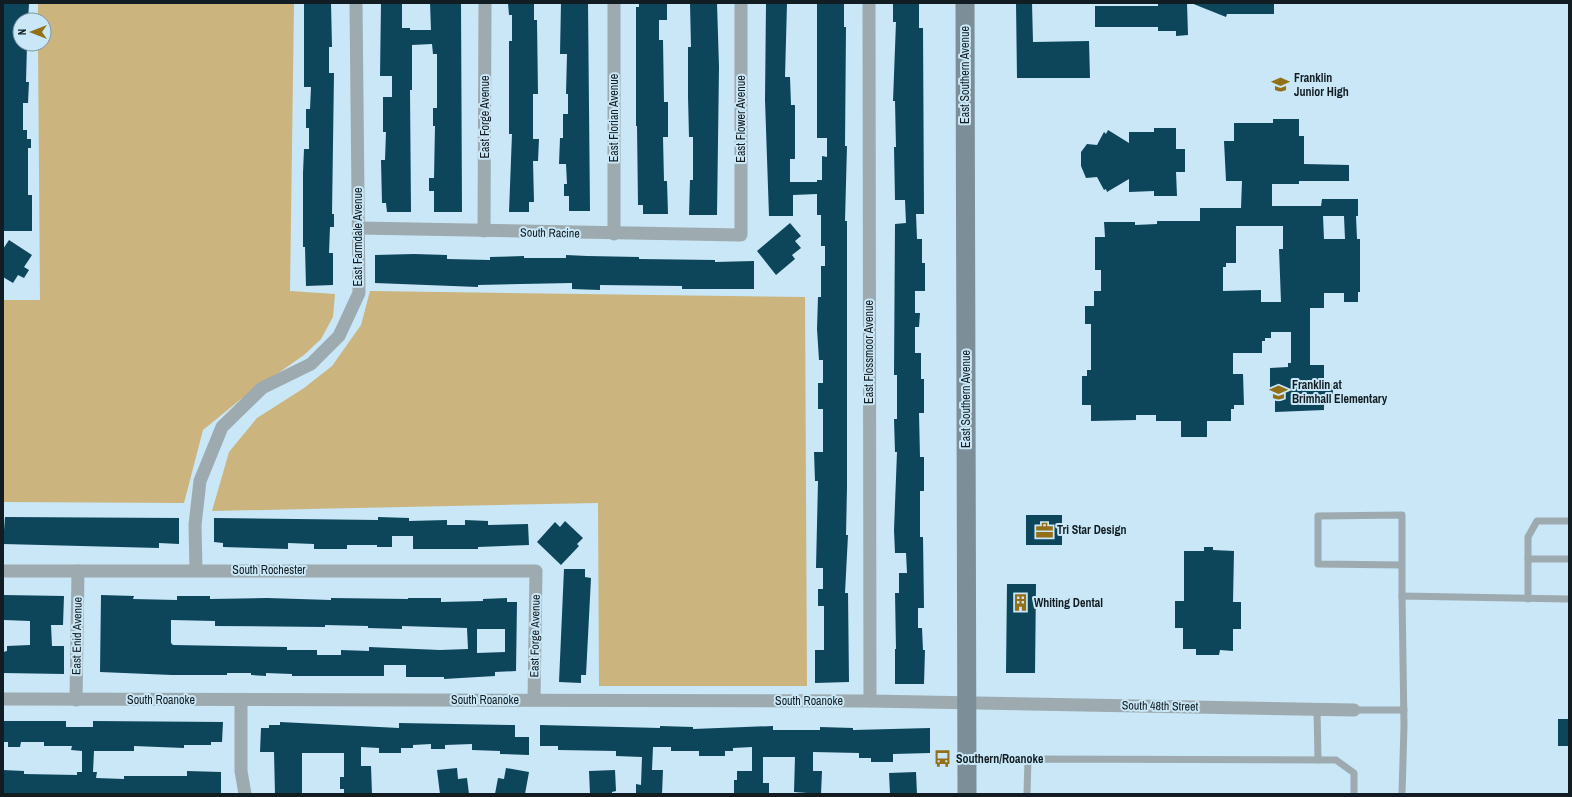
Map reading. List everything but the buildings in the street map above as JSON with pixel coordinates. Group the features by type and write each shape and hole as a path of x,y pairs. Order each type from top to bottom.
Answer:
{"main road":[{"name":"East Southern Avenue","path":"965,3 967,794"}],"street":[{"name":"East Farmdale Avenue","path":"196,570 195,525 200,481 222,427 262,388 311,364 339,336 358,293 359,228 356,3"},
{"name":"East Forge Avenue","path":"484,231 485,3"},
{"name":"East Florian Avenue","path":"614,3 614,234"},
{"name":"East Flower Avenue","path":"741,3 741,235"},
{"name":"East Flossmoor Avenue","path":"869,3 870,701"},
{"name":"South Racine","path":"359,228 614,234 741,235"},
{"name":"South Rochester","path":"3,571 536,571"},
{"name":"East Enid Avenue","path":"76,700 78,571"},
{"name":"East Forge Avenue","path":"534,700 536,571"},
{"name":"South Roanoke","path":"3,699 966,702"},
{"path":"241,700 241,771 245,794"},
{"name":"South 48th Street","path":"966,702 1354,710"}],"lane":[{"path":"1402,565 1318,564 1318,516 1402,515 1404,710 1402,794"},
{"path":"1528,599 1528,537 1537,521 1569,521"},
{"path":"1528,559 1569,559"},
{"path":"1402,596 1569,599"},
{"path":"1317,709 1318,760"},
{"path":"1354,710 1404,710"},
{"path":"1027,794 1028,759 1336,760 1354,773 1354,794"}],"shaded area":[{"path":"38,3 294,3 290,291 335,294 333,317 321,339 304,355 241,399 203,430 184,503 3,502 3,300 40,300 38,52 52,52 52,12 38,12"},
{"path":"370,291 805,297 807,686 599,686 598,503 212,511 229,452 257,418 304,388 332,366 361,325"}],"place":[{"name":"Franklin Junior High","path":"1281,85"},
{"name":"Franklin at Brimhall Elementary","path":"1279,392"},
{"name":"Tri Star Design","path":"1044,530"},
{"name":"Whiting Dental","path":"1021,603"},
{"name":"Southern/Roanoke","path":"943,759"}]}
